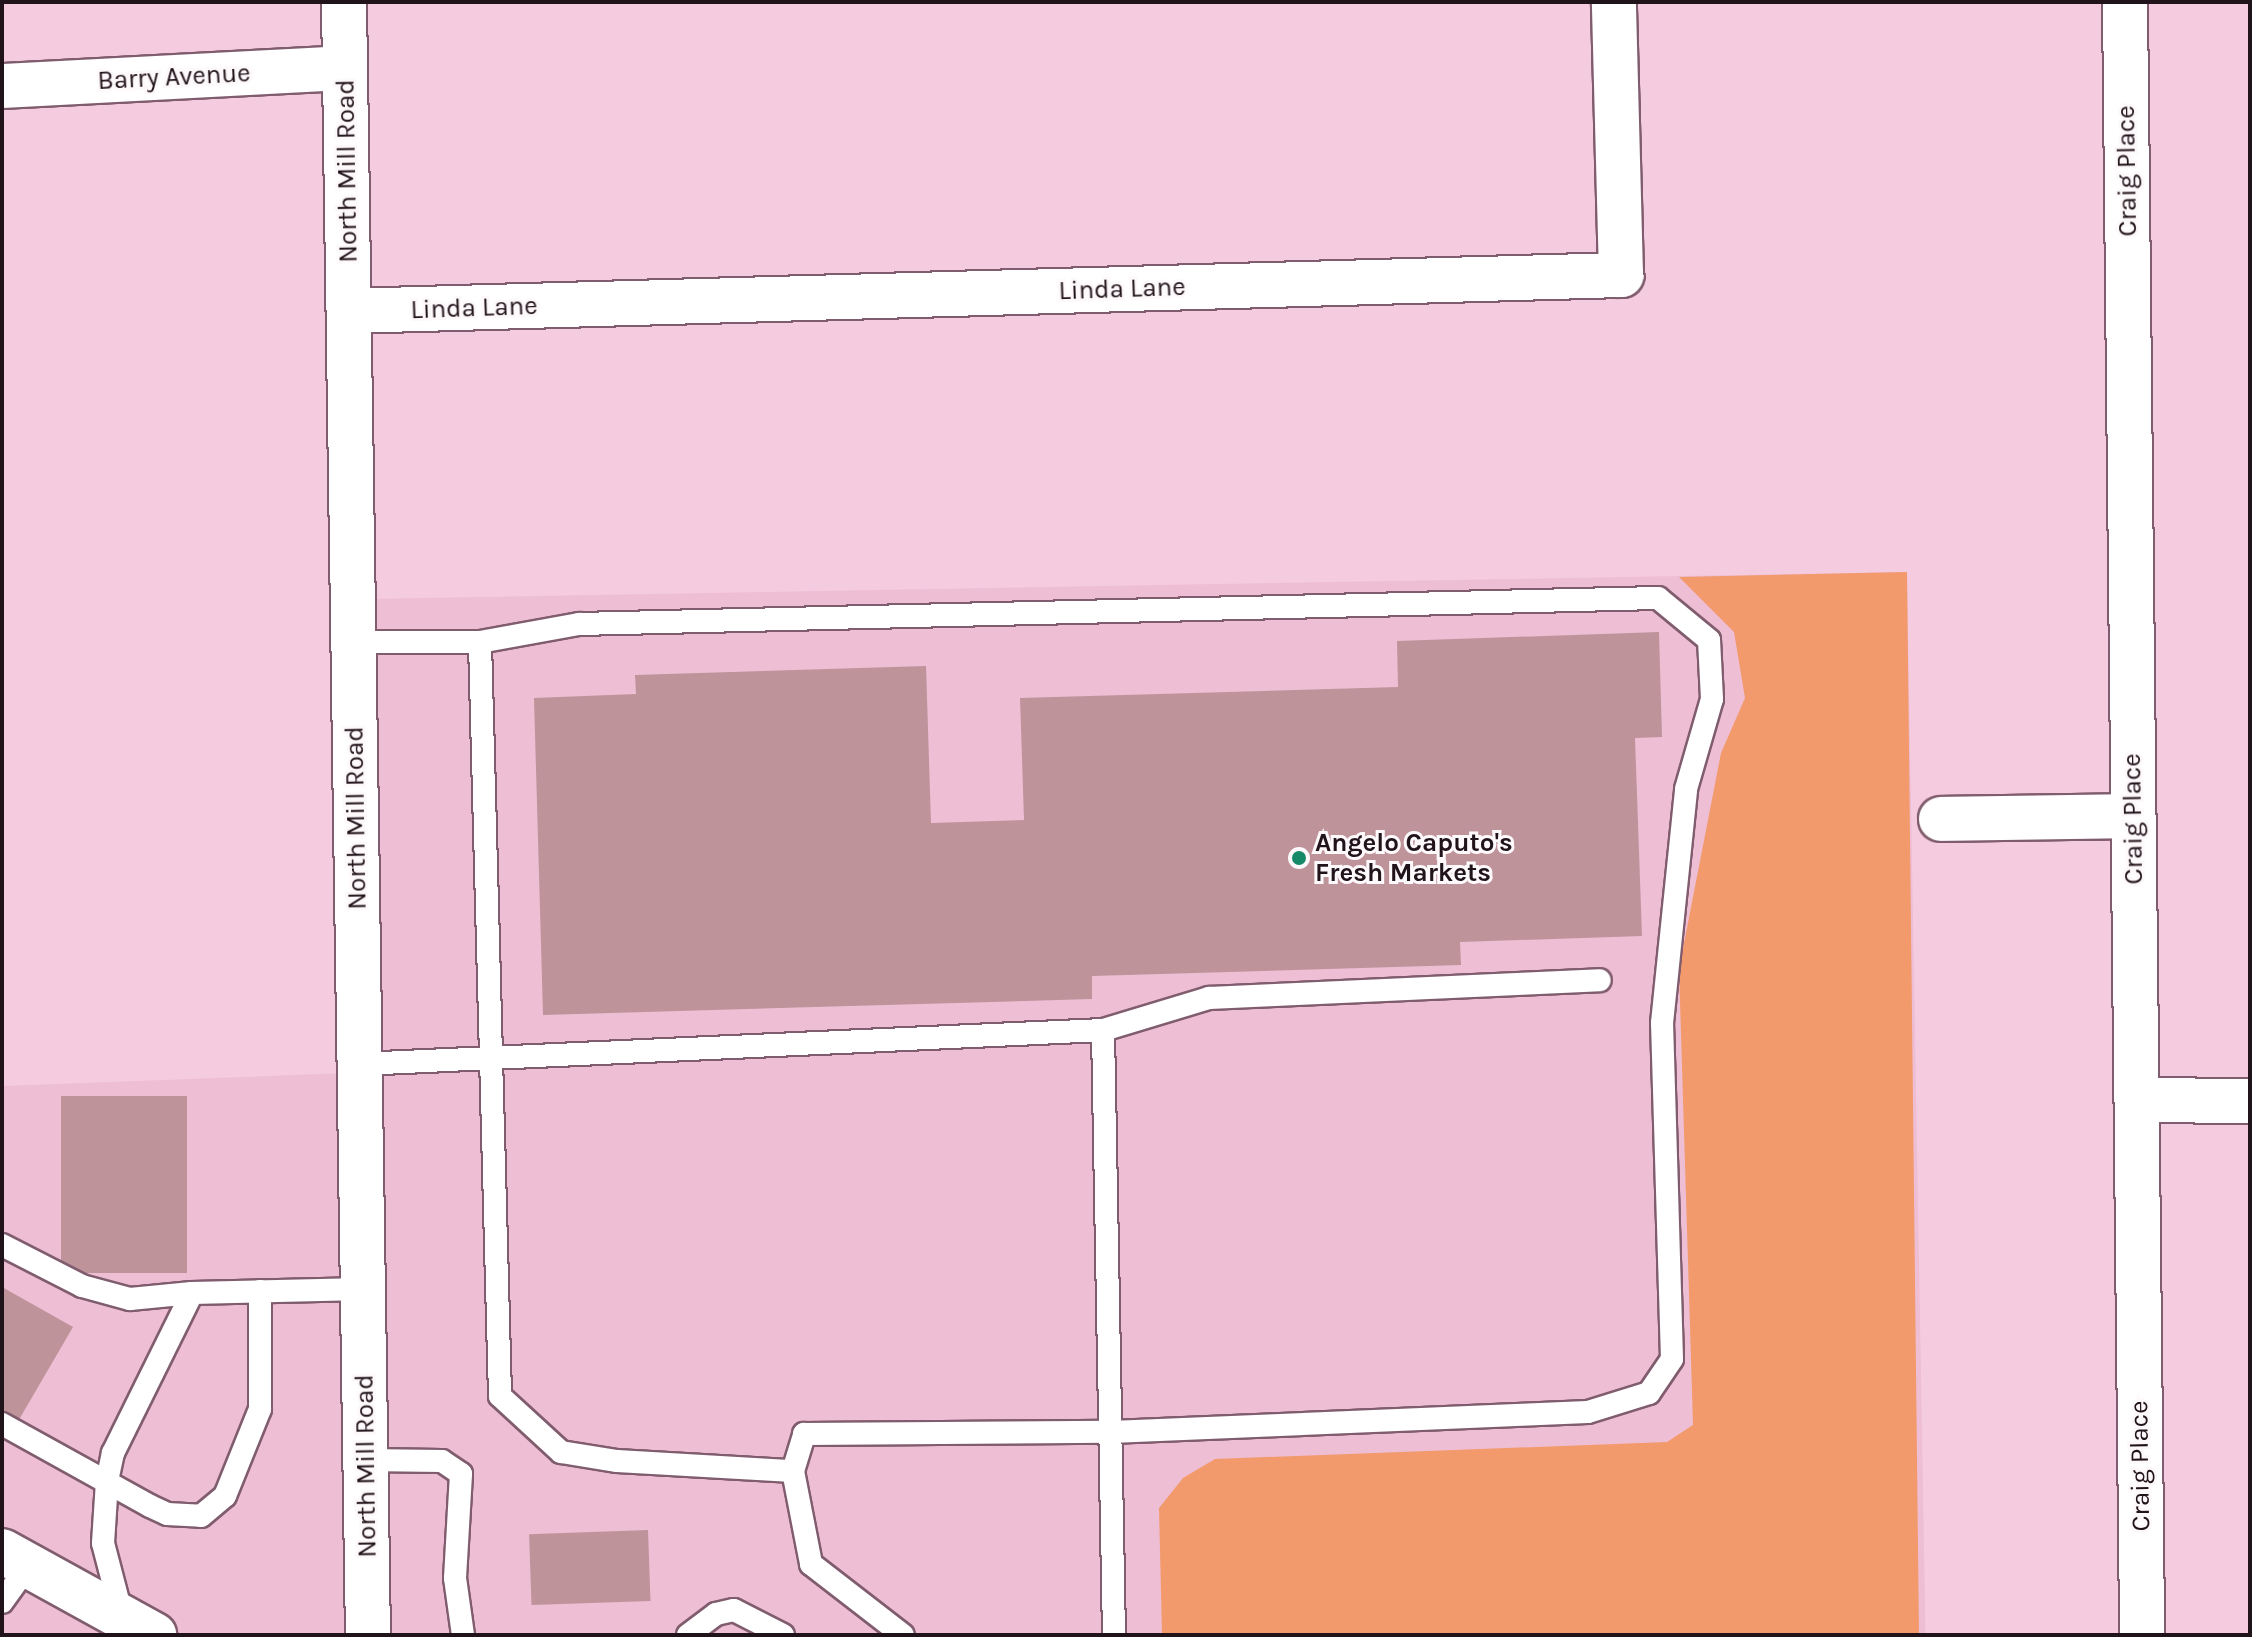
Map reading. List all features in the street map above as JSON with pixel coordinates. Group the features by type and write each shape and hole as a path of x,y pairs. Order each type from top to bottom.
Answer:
{"street":[{"name":"North Mill Road","path":"344,2 368,1635"},
{"name":"Linda Lane","path":"349,311 1621,275 1614,2"},
{"name":"Craig Place","path":"2125,2 2142,1635"},
{"name":"Barry Avenue","path":"2,86 345,68"},
{"path":"1941,819 2133,816"},
{"path":"2137,1100 2250,1101"},
{"path":"15,1559 138,1626"}],"lane":[{"path":"354,642 480,642 579,624 1658,598 1709,640 1712,699 1686,789 1662,1023 1672,1359 1649,1393 1588,1412 1111,1432 804,1434 793,1471 811,1564 900,1634"},
{"path":"480,642 500,1396 561,1452 617,1461 793,1471"},
{"path":"360,1064 1103,1030 1209,998 1600,980"},
{"path":"1103,1030 1114,1635"},
{"path":"2,1245 82,1286 130,1299 192,1293 363,1289"},
{"path":"2,1424 105,1491 167,1514 201,1516 225,1496 260,1409 260,1291"},
{"path":"138,1626 103,1543 105,1491 113,1453 192,1293"},
{"path":"366,1460 442,1461 461,1474 455,1578 463,1635"},
{"path":"2,1602 15,1559"},
{"path":"688,1635 716,1614 734,1610 783,1635"}],"shaded area":[{"path":"1907,572 1926,1635 381,1635 363,599"},
{"path":"1907,572 1919,1635 1162,1635 1159,1508 1183,1478 1215,1459 1667,1442 1693,1425 1679,969 1721,753 1745,698 1734,632 1679,577"},
{"path":"346,1073 356,1635 179,1635 2,1539 2,1086"},
{"path":"2,1563 134,1635 2,1635"}],"building":[{"path":"1659,632 1662,737 1635,738 1642,936 1460,942 1461,965 1092,976 1092,999 543,1015 534,698 636,694 635,675 926,666 931,823 1024,820 1020,698 1398,687 1397,641"},
{"path":"61,1096 187,1096 187,1273 61,1273"},
{"path":"2,1287 73,1327 17,1423 2,1414"},
{"path":"648,1530 650,1601 532,1605 529,1534"}],"place":[{"name":"Angelo Caputo's Fresh Markets","path":"1299,858"}]}
